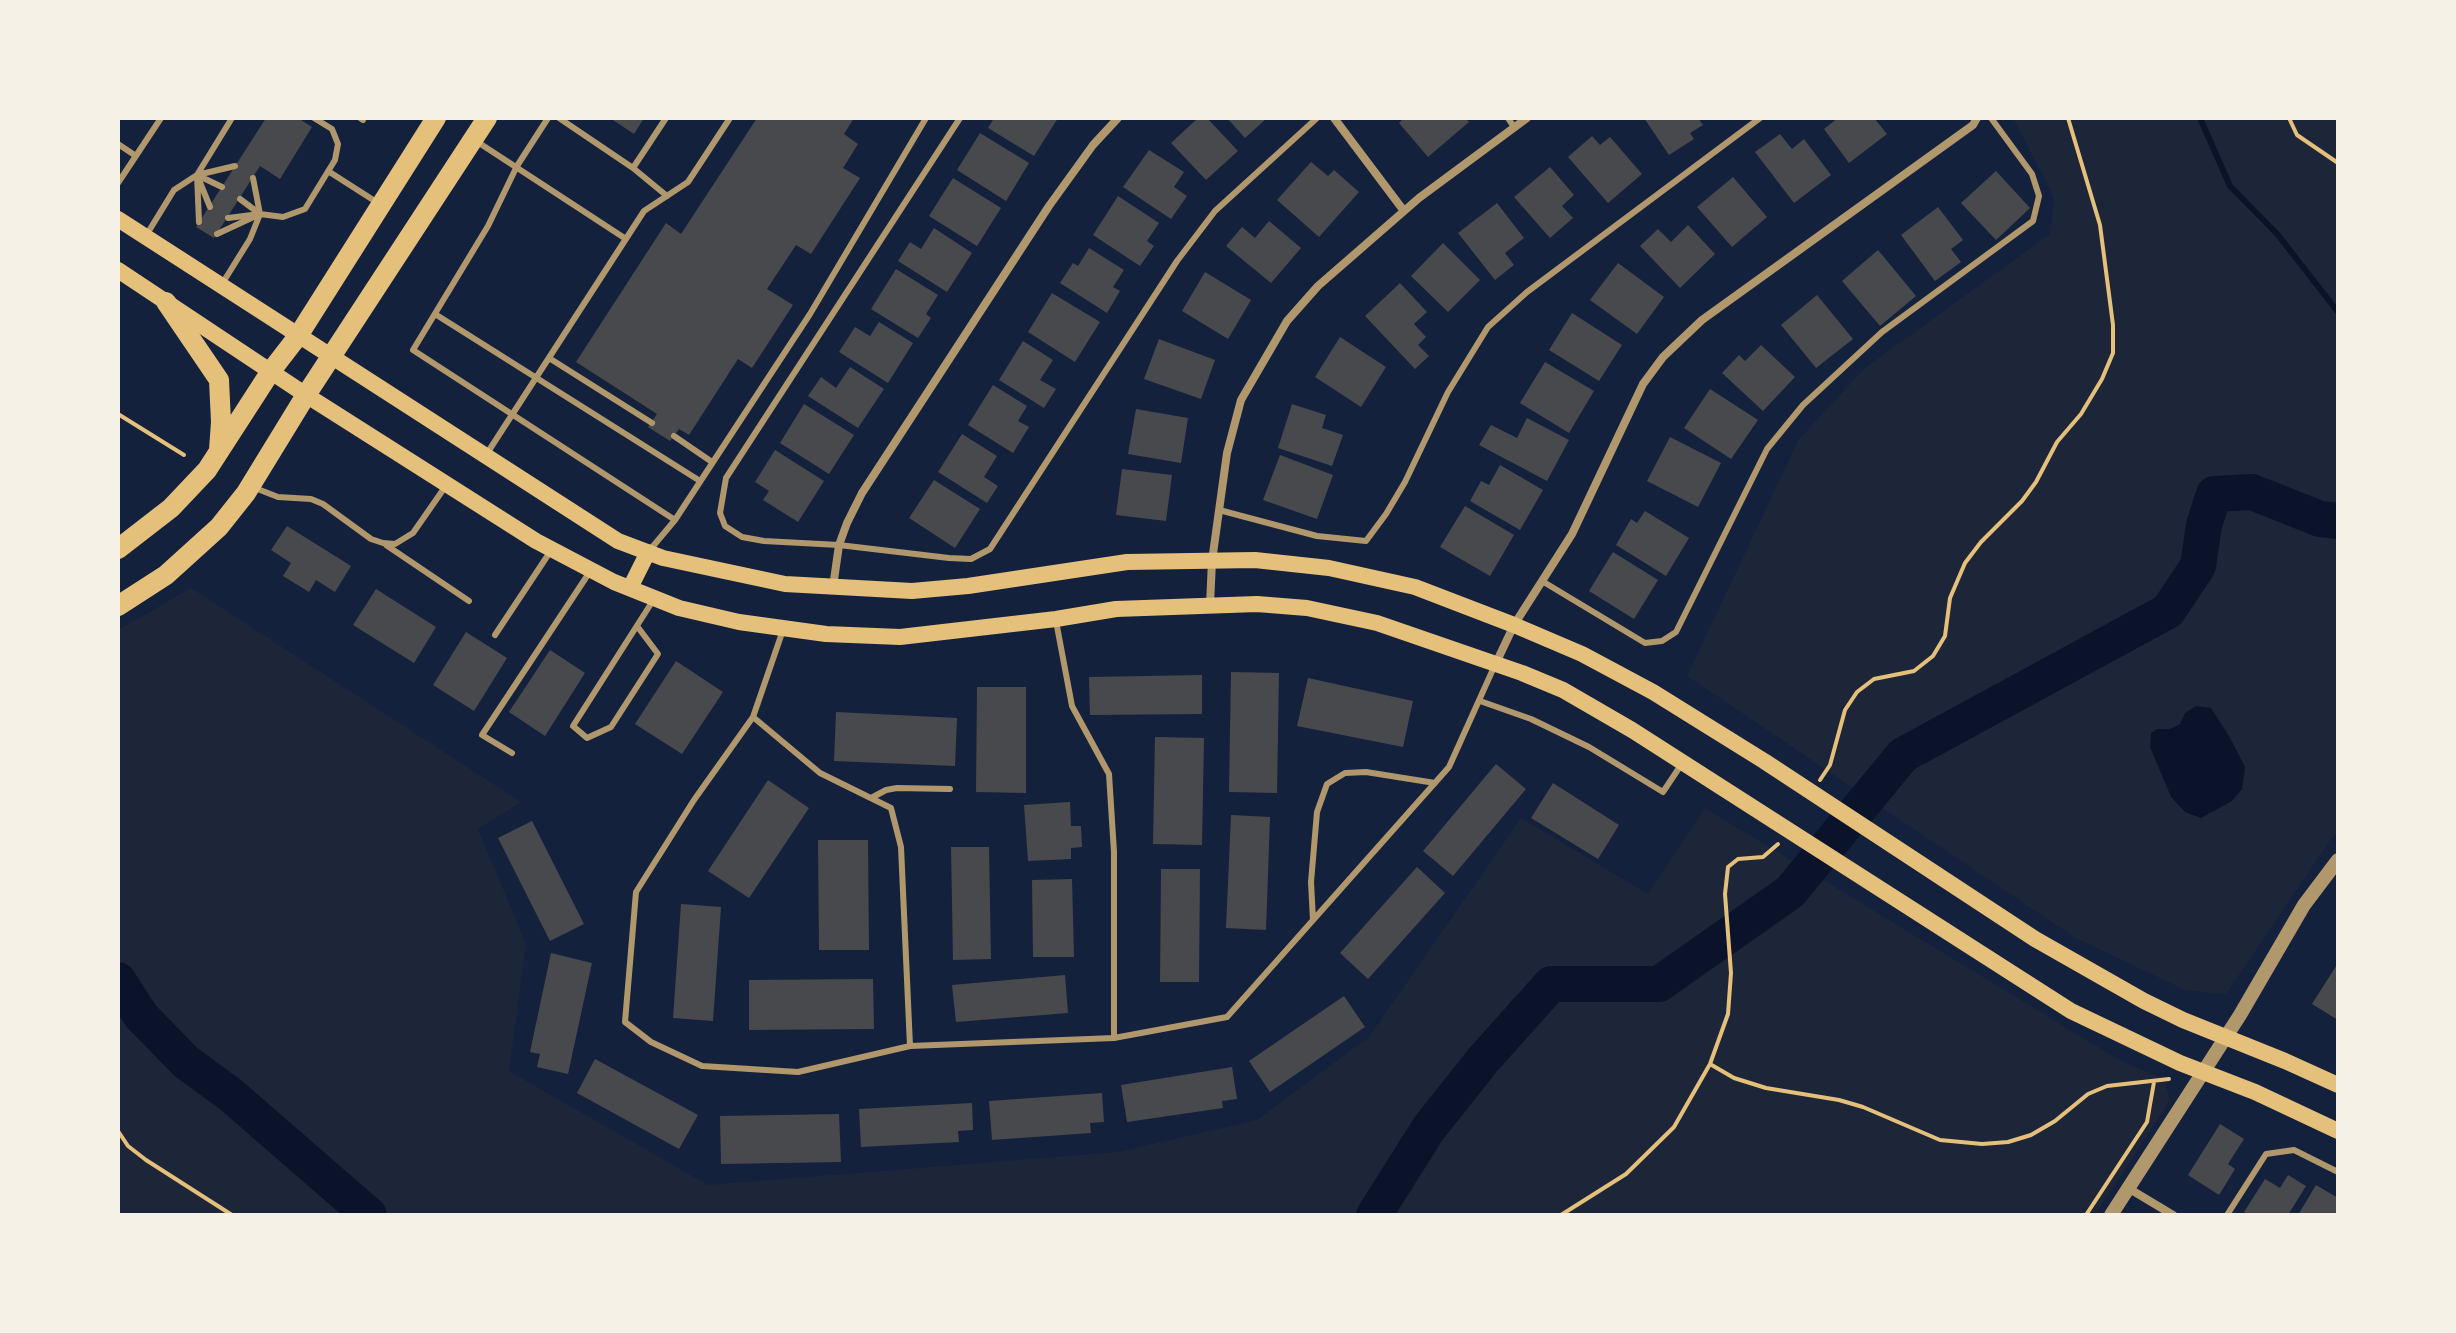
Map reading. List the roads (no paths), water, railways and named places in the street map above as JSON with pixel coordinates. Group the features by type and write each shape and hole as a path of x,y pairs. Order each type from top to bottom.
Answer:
{"main road":[{"path":"118,549 171,508 207,470 271,371 298,336 436,118"},
{"path":"118,606 166,575 219,527 250,485 487,118"},
{"path":"118,219 618,541 663,558 785,584 912,591 968,586 1127,562 1255,560 1329,568 1415,587 1514,625 1582,654 1653,692 2048,947 2144,1001 2338,1085"},
{"path":"118,270 306,395 552,549 654,599 739,622 826,634 900,637 1116,609 1257,604 1307,608 1377,623 1496,663 1563,690 1683,762 2059,1004 2095,1024 2338,1131"},
{"path":"166,302 219,380 219,452"},
{"path":"630,588 648,552"}],"street":[{"path":"833,587 839,545 862,493 1049,206 1093,145 1118,118"},
{"path":"1334,118 1404,211"},
{"path":"1210,606 1212,561 1227,453 1241,400 1287,321 1318,286 1404,211 1527,118"},
{"path":"1496,663 1514,625 1572,534 1643,384 1663,357 1702,320 1973,125 1977,118"},
{"path":"2111,1215 2225,1037 2304,905 2338,860"},
{"path":"2128,1188 2173,1215"}],"lane":[{"path":"118,183 161,118"},
{"path":"199,222 197,175 232,118"},
{"path":"228,218 260,214 283,217 305,209 335,160 338,144 332,129 314,118"},
{"path":"548,118 517,166 488,226 413,350 675,520"},
{"path":"559,118 633,168 667,196"},
{"path":"633,168 666,118"},
{"path":"486,455 644,211 688,182 730,118"},
{"path":"648,552 675,520 810,314 926,118"},
{"path":"960,118 726,478 720,513 725,526 742,537 949,558 971,559 990,549 1177,261 1215,211 1317,118"},
{"path":"1508,118 1514,127"},
{"path":"1219,510 1317,536 1366,541 1399,493 1448,392 1488,327 1527,292 1760,118"},
{"path":"1542,581 1645,643 1662,641 1676,632 1767,449 1803,405 1882,332 2033,221 2039,196 2032,174 1991,118"},
{"path":"473,139 626,239"},
{"path":"118,144 136,156"},
{"path":"145,237 174,190 197,175 235,166"},
{"path":"328,171 381,205"},
{"path":"197,175 222,187"},
{"path":"197,175 210,207"},
{"path":"220,286 250,239 260,214 253,178"},
{"path":"240,199 260,214"},
{"path":"217,234 260,214"},
{"path":"435,314 700,481"},
{"path":"549,358 652,423"},
{"path":"674,436 712,462"},
{"path":"383,543 405,541 447,484"},
{"path":"250,485 278,497 311,499 323,504 371,539 383,543 469,601"},
{"path":"495,635 552,549"},
{"path":"512,753 482,735 591,570"},
{"path":"637,626 658,654 611,727 587,738 573,726 654,599"},
{"path":"1056,619 1072,706 1109,774 1114,852 1114,1038"},
{"path":"784,628 753,717 694,800 636,892 625,1022 651,1042 702,1066 798,1072 910,1046 1114,1038 1227,1017 1449,767 1496,663"},
{"path":"1480,701 1531,719 1589,747 1663,792 1683,762"},
{"path":"753,717 820,773 891,808 901,847 910,1046"},
{"path":"1313,920 1311,882 1317,812 1327,784 1345,773 1366,772 1435,783"},
{"path":"873,797 897,788 950,789"},
{"path":"2227,1215 2266,1154 2294,1150 2338,1172"}],"waterway":[{"path":"2200,118 2230,186 2278,235 2338,312"},
{"path":"1374,1215 1429,1128 1483,1060 1551,984 1659,984 1790,892 1903,755 2168,611 2198,566 2204,525 2214,494 2252,492 2320,519 2338,521"},
{"path":"118,980 141,1016 186,1062 231,1095 369,1215"}]}
